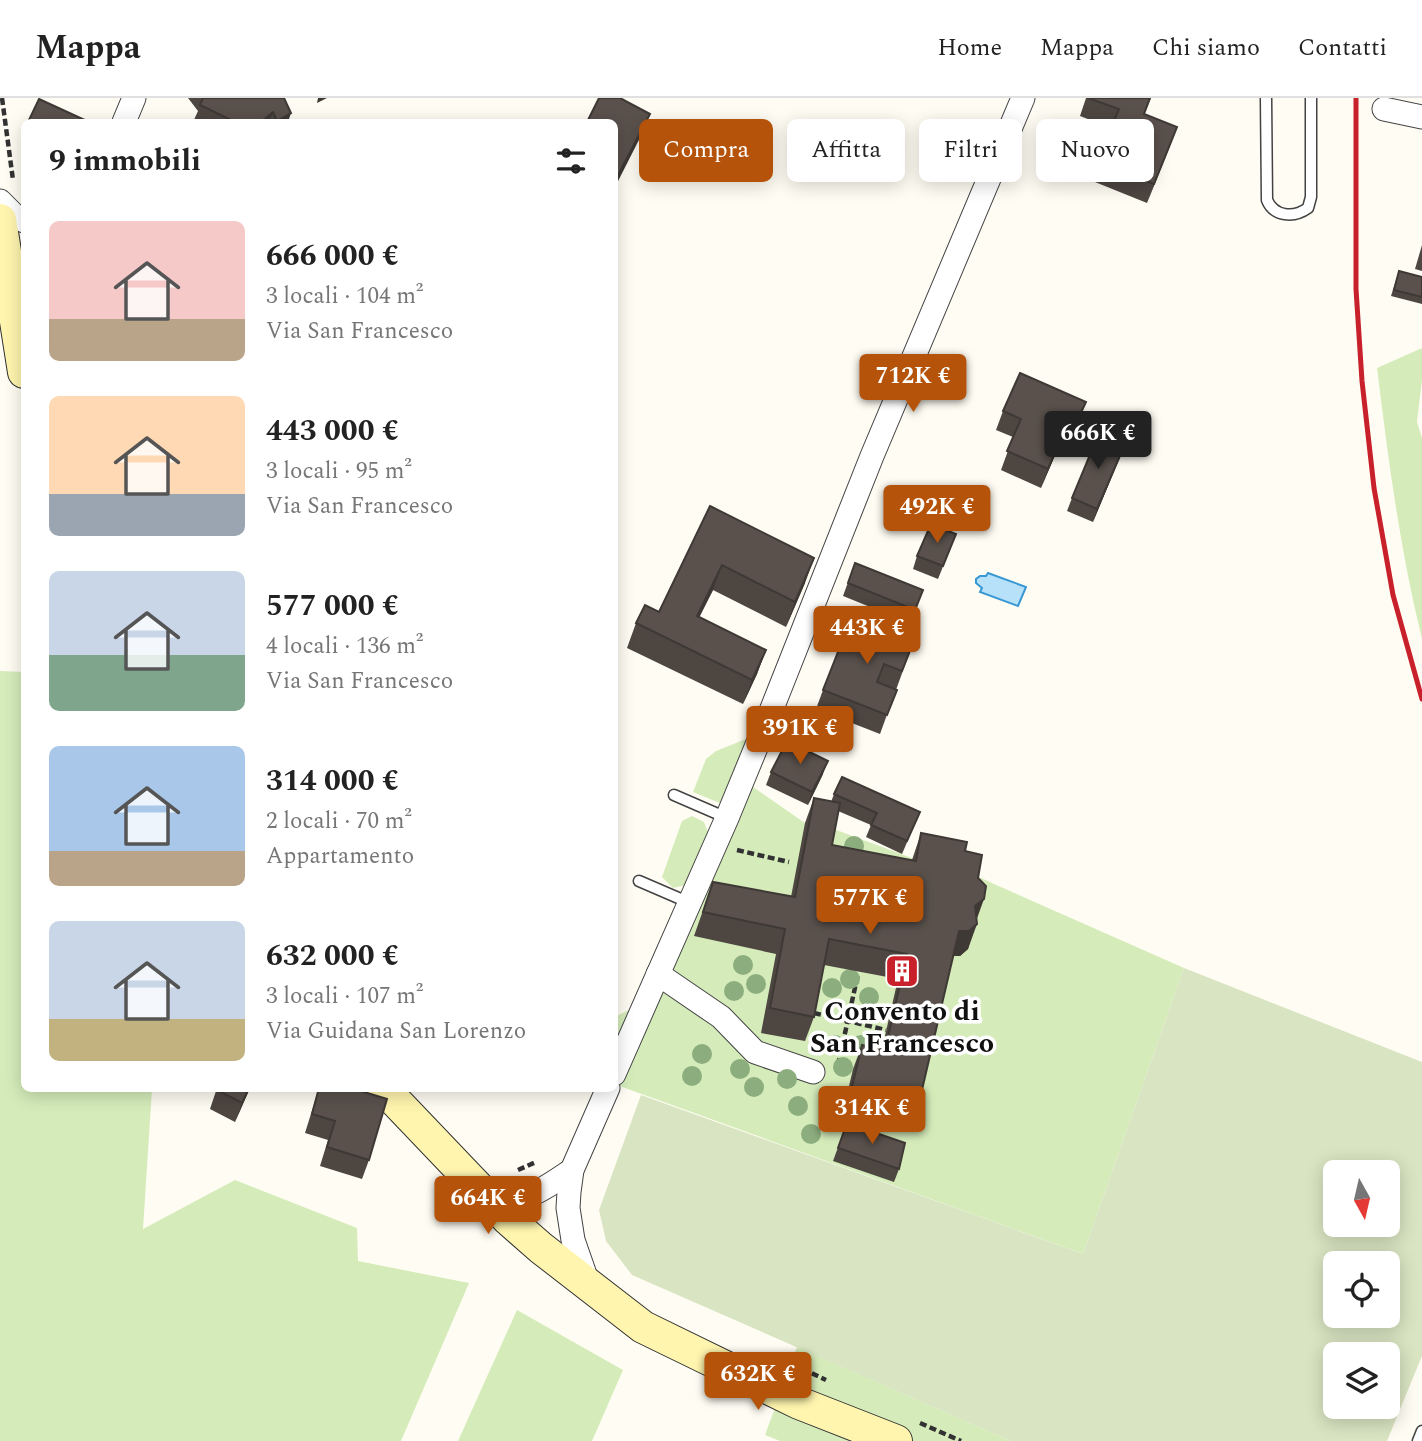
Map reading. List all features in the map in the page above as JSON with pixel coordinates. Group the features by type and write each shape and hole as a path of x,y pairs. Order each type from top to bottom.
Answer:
{"street":[{"path":"125,119 134,98"},
{"path":"618,1065 727,818 872,456 1023,98"},
{"path":"1384,109 1422,117"},
{"path":"0,201 14,219 21,324"},
{"path":"658,974 720,1017 755,1052 813,1072"},
{"path":"387,1092 508,1219 643,1327 799,1403 903,1430"},
{"path":"589,1286 573,1240 568,1208 572,1170 606,1092"},
{"path":"480,1191 508,1199 524,1196 543,1189 572,1170"}],"lane":[{"path":"1266,98 1267,200 1270,208 1288,215 1299,215 1308,208 1311,197 1311,98"},
{"path":"674,795 727,818"},
{"path":"639,881 690,903"},
{"path":"1418,1441 1422,1431"}],"path":[{"path":"2,98 14,219"},
{"path":"715,845 789,862"},
{"path":"837,1069 858,974"},
{"path":"814,1013 886,1030"},
{"path":"511,1174 546,1156"},
{"path":"771,1354 834,1383"},
{"path":"903,1430 961,1441"}],"green space":[{"path":"1422,348 1422,380 1417,422 1422,438 1422,639 1401,538 1377,368"},
{"path":"0,671 21,672 21,1092 152,1092 143,1229 235,1180 357,1228 358,1261 469,1283 401,1441 0,1441"},
{"path":"751,737 722,804 693,792 706,759 716,751"},
{"path":"743,780 805,823 831,828 912,858 958,867 1184,968 1083,1254 618,1085 618,1075"},
{"path":"692,816 704,822 708,832 686,885 673,888 662,877 682,821"},
{"path":"672,912 674,913 618,1040 618,1015 629,1010"},
{"path":"1184,968 1422,1062 1422,1356 1400,1409 1400,1342 1323,1342 1323,1419 1396,1419 1387,1441 1011,1441 632,1275 606,1241 599,1210 641,1095 1083,1254"},
{"path":"517,1310 623,1370 592,1441 458,1441"},
{"path":"797,1347 1011,1441 780,1441 765,1435"}],"water":[{"path":"988,573 1026,587 1018,606 980,592 982,588 976,583 976,579"}],"building":[{"path":"203,98 284,98 291,113 280,119 276,119 273,112 265,119 229,119 200,105"},
{"path":"599,98 620,98 650,114 647,119 639,119 639,135 618,175 618,119 588,119"},
{"path":"1088,98 1150,98 1144,114 1177,127 1154,184 1149,182 1154,182 1154,119 1115,119 1119,109"},
{"path":"39,99 82,119 29,119"},
{"path":"1399,271 1422,277 1422,297 1394,290"},
{"path":"1020,373 1086,402 1076,423 1069,420 1048,469 1007,451 1021,419 1003,411"},
{"path":"1099,433 1125,444 1097,509 1072,498"},
{"path":"710,506 814,558 795,602 722,565 697,616 766,650 752,680 636,623 645,605 659,612"},
{"path":"931,524 956,534 943,566 917,556"},
{"path":"855,563 923,590 915,610 848,583"},
{"path":"851,619 913,643 902,671 884,664 877,682 897,690 887,715 823,690"},
{"path":"787,741 828,761 812,792 771,772"},
{"path":"842,777 920,812 907,841 871,825 877,813 834,794"},
{"path":"814,798 840,803 832,845 916,861 921,833 967,842 965,851 982,855 978,878 986,886 984,899 975,906 977,924 969,931 959,931 918,1107 851,1091 862,1045 885,1050 907,954 829,939 814,1017 770,1008 785,929 703,912 713,882 795,897"},
{"path":"221,1092 247,1092 242,1103"},
{"path":"318,1092 364,1092 387,1099 369,1160 327,1147 335,1121 312,1114"},
{"path":"847,1123 905,1143 899,1169 838,1148"}],"railway":[{"path":"1356,98 1356,289 1362,381 1374,488 1393,595 1422,699"}],"place":[{"name":"Convento di San Francesco","path":"902,971"}]}
